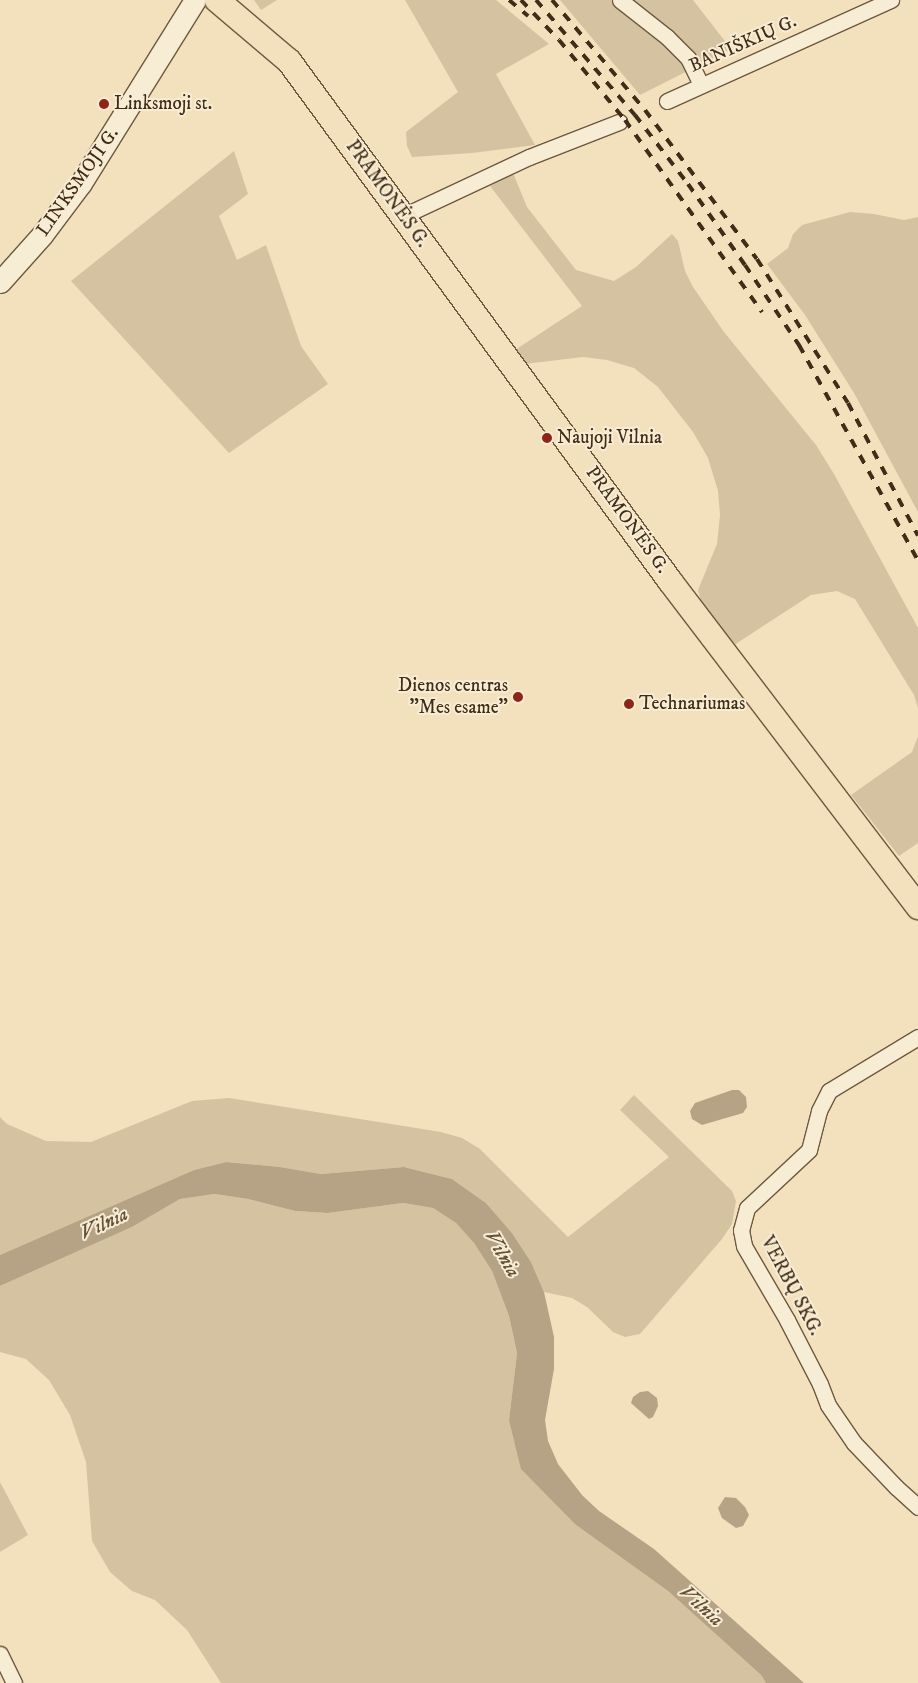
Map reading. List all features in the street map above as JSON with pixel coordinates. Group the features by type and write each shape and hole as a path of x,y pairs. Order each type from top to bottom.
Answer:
{"main road":[{"name":"LINKSMOJI G.","path":"0,282 42,236 81,183 195,0"},
{"name":"PRAMONĖS G.","path":"217,0 289,61 670,581 918,907"}],"street":[{"path":"620,0 667,37 688,58 701,85"},
{"name":"BANIŠKIŲ G.","path":"667,101 891,0"},
{"path":"403,216 529,157 619,122"},
{"name":"VERBŲ SKG.","path":"918,1037 829,1091 819,1111 809,1150 747,1208 741,1230 744,1246 788,1320 820,1384 828,1405 854,1443 918,1507"},
{"path":"0,1654 14,1683"}],"shaded area":[{"path":"254,0 277,0 261,10"},
{"path":"405,0 496,0 549,44 496,74 535,145 472,153 412,157 407,146 406,132 458,92"},
{"path":"560,0 693,0 731,49 640,95"},
{"path":"234,151 248,194 219,216 237,260 266,245 301,346 328,384 229,453 71,281"},
{"path":"513,173 527,207 576,270 614,281 636,267 672,234 678,241 685,271 693,287 724,332 816,445 834,474 918,628 918,708 914,695 855,599 837,591 811,595 734,645 701,601 698,590 717,544 720,515 718,491 708,458 693,432 658,387 634,368 607,360 583,357 525,364 515,350 582,306 490,186"},
{"path":"850,212 874,214 904,220 918,217 918,512 854,393 805,315 767,264 788,248 793,234 802,225"},
{"path":"918,736 918,843 899,856 851,795 912,752"},
{"path":"634,1095 732,1191 736,1201 732,1224 722,1239 640,1334 625,1337 613,1332 587,1307 572,1298 544,1292 531,1262 512,1233 486,1203 452,1179 404,1167 321,1174 280,1167 226,1162 194,1170 0,1255 0,1117 7,1124 46,1141 91,1142 192,1101 229,1098 441,1132 462,1138 480,1149 568,1237 669,1157 620,1110"},
{"path":"215,1194 248,1199 295,1211 328,1213 403,1203 433,1208 456,1223 474,1243 492,1271 509,1316 517,1353 509,1420 576,1525 668,1591 761,1675 766,1683 221,1683 187,1630 155,1600 132,1591 110,1572 92,1541 86,1462 70,1415 49,1380 26,1359 0,1352 0,1286 132,1227 180,1199"},
{"path":"0,1482 28,1535 0,1552"}],"water":[{"path":"732,1090 739,1090 746,1097 747,1107 743,1113 702,1125 692,1119 690,1111 695,1103"},
{"name":"Vilnia","path":"226,1162 280,1167 321,1174 404,1167 452,1179 486,1203 512,1233 531,1262 544,1292 554,1337 554,1369 545,1420 548,1441 558,1464 582,1495 599,1511 654,1549 804,1683 766,1683 761,1675 668,1591 576,1525 521,1469 509,1420 517,1353 509,1316 492,1271 474,1243 456,1223 433,1208 403,1203 328,1213 295,1211 248,1199 215,1194 180,1199 132,1227 0,1286 0,1255 194,1170"},
{"path":"648,1391 657,1398 658,1406 653,1417 649,1419 631,1403 633,1397 640,1392"},
{"path":"725,1497 736,1498 745,1507 749,1515 743,1526 736,1528 722,1518 718,1508"}],"railway":[{"path":"509,0 528,16"},
{"path":"521,0 559,40 625,120 762,312"},
{"path":"536,0 635,115 688,184 745,265 799,345 918,561"},
{"path":"552,0 645,110 757,259 848,403 918,536"}],"place":[{"name":"Linksmoji st.","path":"104,104"},
{"name":"Naujoji Vilnia","path":"547,438"},
{"name":"Dienos centras \"Mes esame\"","path":"518,697"},
{"name":"Technariumas","path":"629,704"}]}
